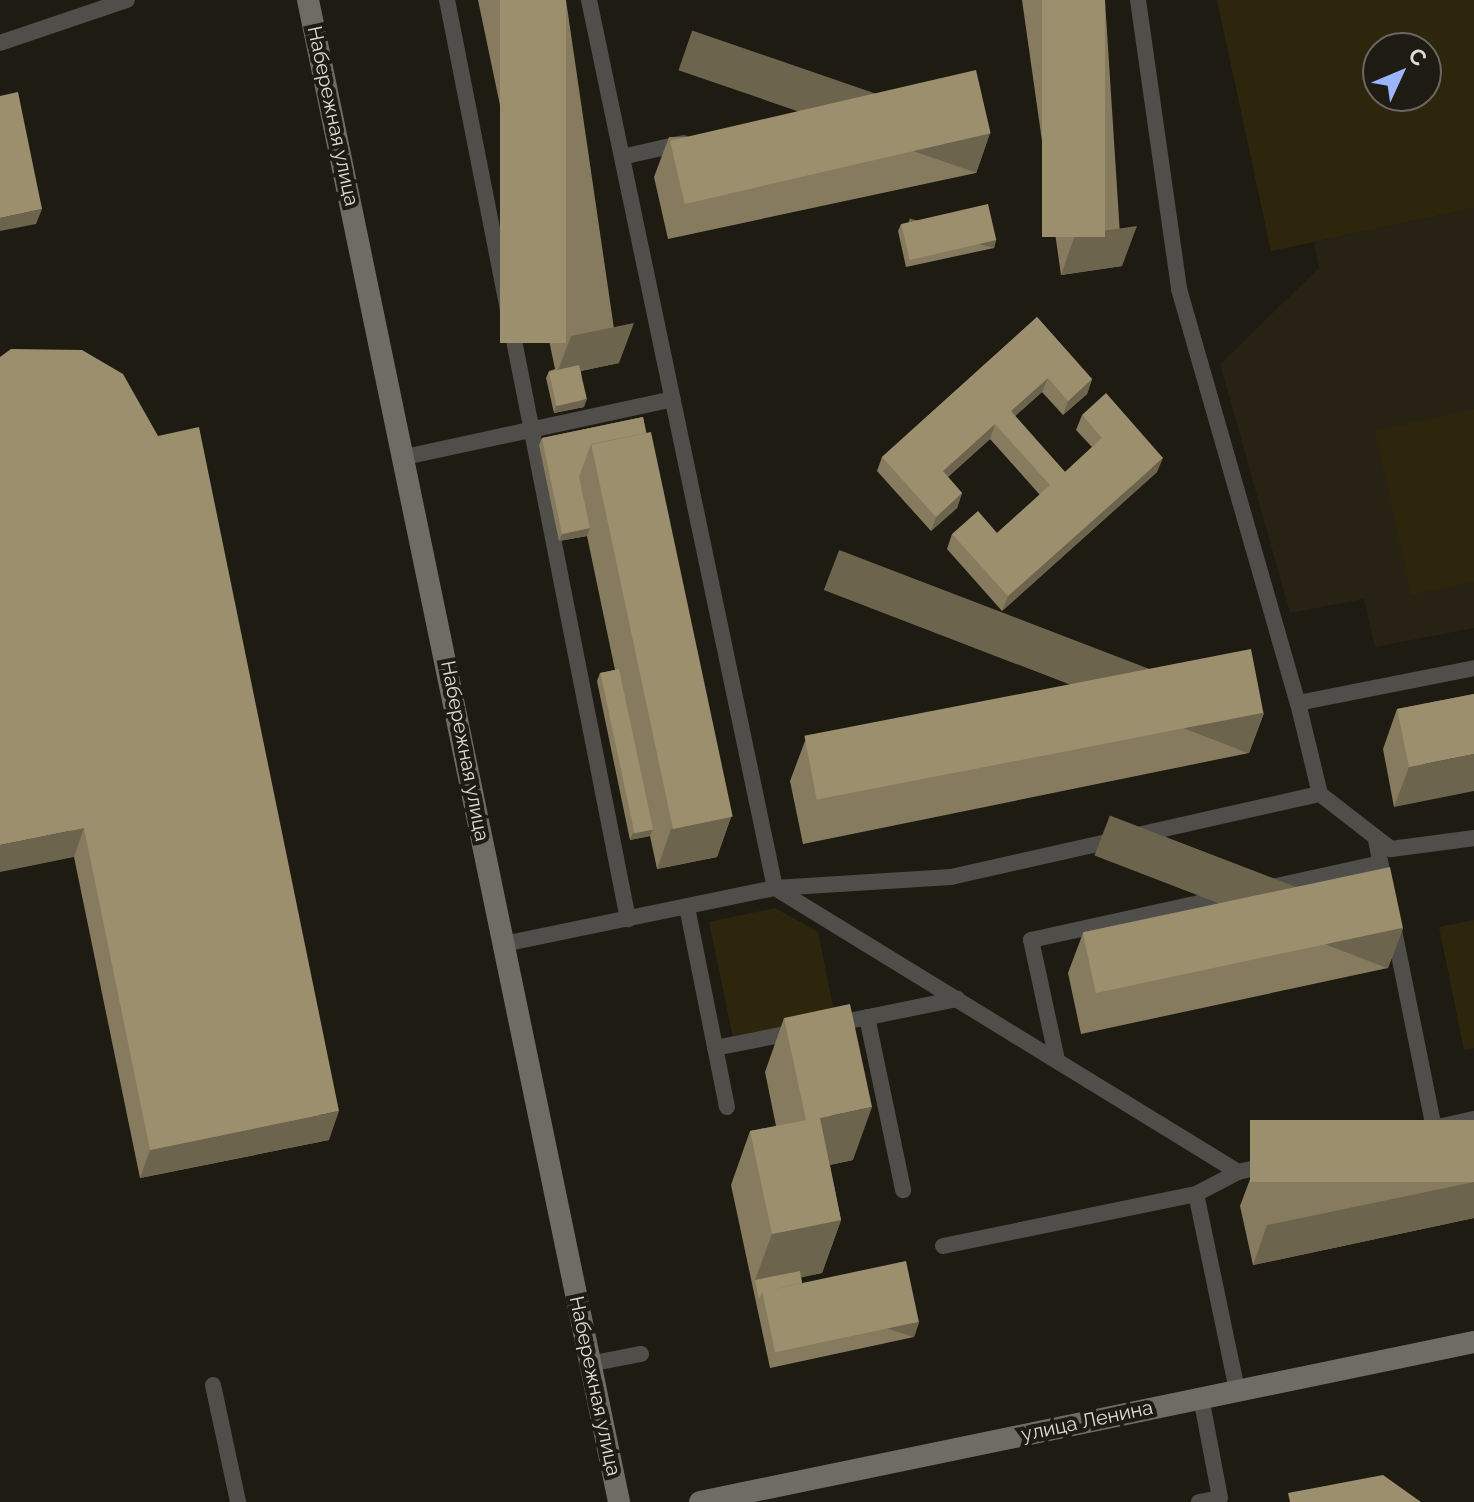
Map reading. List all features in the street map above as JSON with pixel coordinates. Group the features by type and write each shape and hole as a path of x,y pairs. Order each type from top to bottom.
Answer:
{"main road":[{"name":"Набережная улица","path":"308,0 619,1502"},
{"name":"улица Ленина","path":"700,1502 1474,1342"}],"lane":[{"path":"0,43 127,0"},
{"path":"447,0 531,397 530,430 628,919"},
{"path":"589,0 775,888 1238,1172"},
{"path":"1138,0 1179,289 1298,703 1320,794 1376,840 1408,852 1474,838"},
{"path":"622,157 698,140"},
{"path":"405,457 673,399"},
{"path":"1298,703 1474,668"},
{"path":"504,944 775,888 951,877 1320,794"},
{"path":"1376,840 1434,1128"},
{"path":"1057,1060 1031,940 1380,863"},
{"path":"687,907 727,1107"},
{"path":"715,1048 957,999"},
{"path":"867,1017 903,1190"},
{"path":"1359,1144 1474,1119"},
{"path":"943,1246 1196,1194 1238,1172 1298,1158"},
{"path":"1196,1194 1237,1390"},
{"path":"589,1364 641,1354"},
{"path":"213,1385 238,1502"},
{"path":"1199,1502 1220,1498 1201,1397"}],"shaded area":[{"path":"1217,0 1474,0 1474,208 1271,251"},
{"path":"1474,208 1474,628 1375,647 1364,599 1290,613 1220,364 1319,268 1314,242"},
{"path":"1474,409 1474,582 1411,595 1375,431"},
{"path":"775,908 818,932 835,1016 733,1038 709,922"},
{"path":"1474,920 1474,1048 1464,1050 1439,927"}],"building":[{"path":"500,0 566,0 566,343 500,343"},
{"path":"1042,0 1105,0 1105,237 1042,237"},
{"path":"976,70 991,133 685,204 670,141"},
{"path":"18,92 42,209 0,218 0,96"},
{"path":"988,204 996,240 910,260 901,224"},
{"path":"1037,317 1092,379 1068,401 1048,378 1011,411 1065,472 1102,438 1082,415 1106,393 1163,458 1008,596 952,534 978,511 997,533 1050,485 995,424 943,471 962,493 936,517 882,457"},
{"path":"11,349 82,350 123,374 158,436 199,427 339,1111 150,1150 84,828 0,845 0,357"},
{"path":"579,365 587,399 557,406 549,372"},
{"path":"643,417 646,433 591,444 579,477 590,528 562,534 542,438"},
{"path":"651,432 733,816 673,829 591,445"},
{"path":"1251,649 1263,713 817,800 804,736"},
{"path":"619,669 653,829 635,833 600,673"},
{"path":"1474,694 1474,754 1409,767 1397,709"},
{"path":"1390,867 1403,928 1096,993 1083,932"},
{"path":"850,1004 872,1107 820,1118 841,1220 772,1234 750,1131 806,1120 784,1018"},
{"path":"1250,1120 1474,1120 1474,1182 1250,1182"},
{"path":"906,1261 919,1322 775,1352 762,1292"},
{"path":"800,1271 802,1283 762,1292 759,1299 755,1280"},
{"path":"1383,1475 1421,1502 1290,1502 1288,1493"}]}
